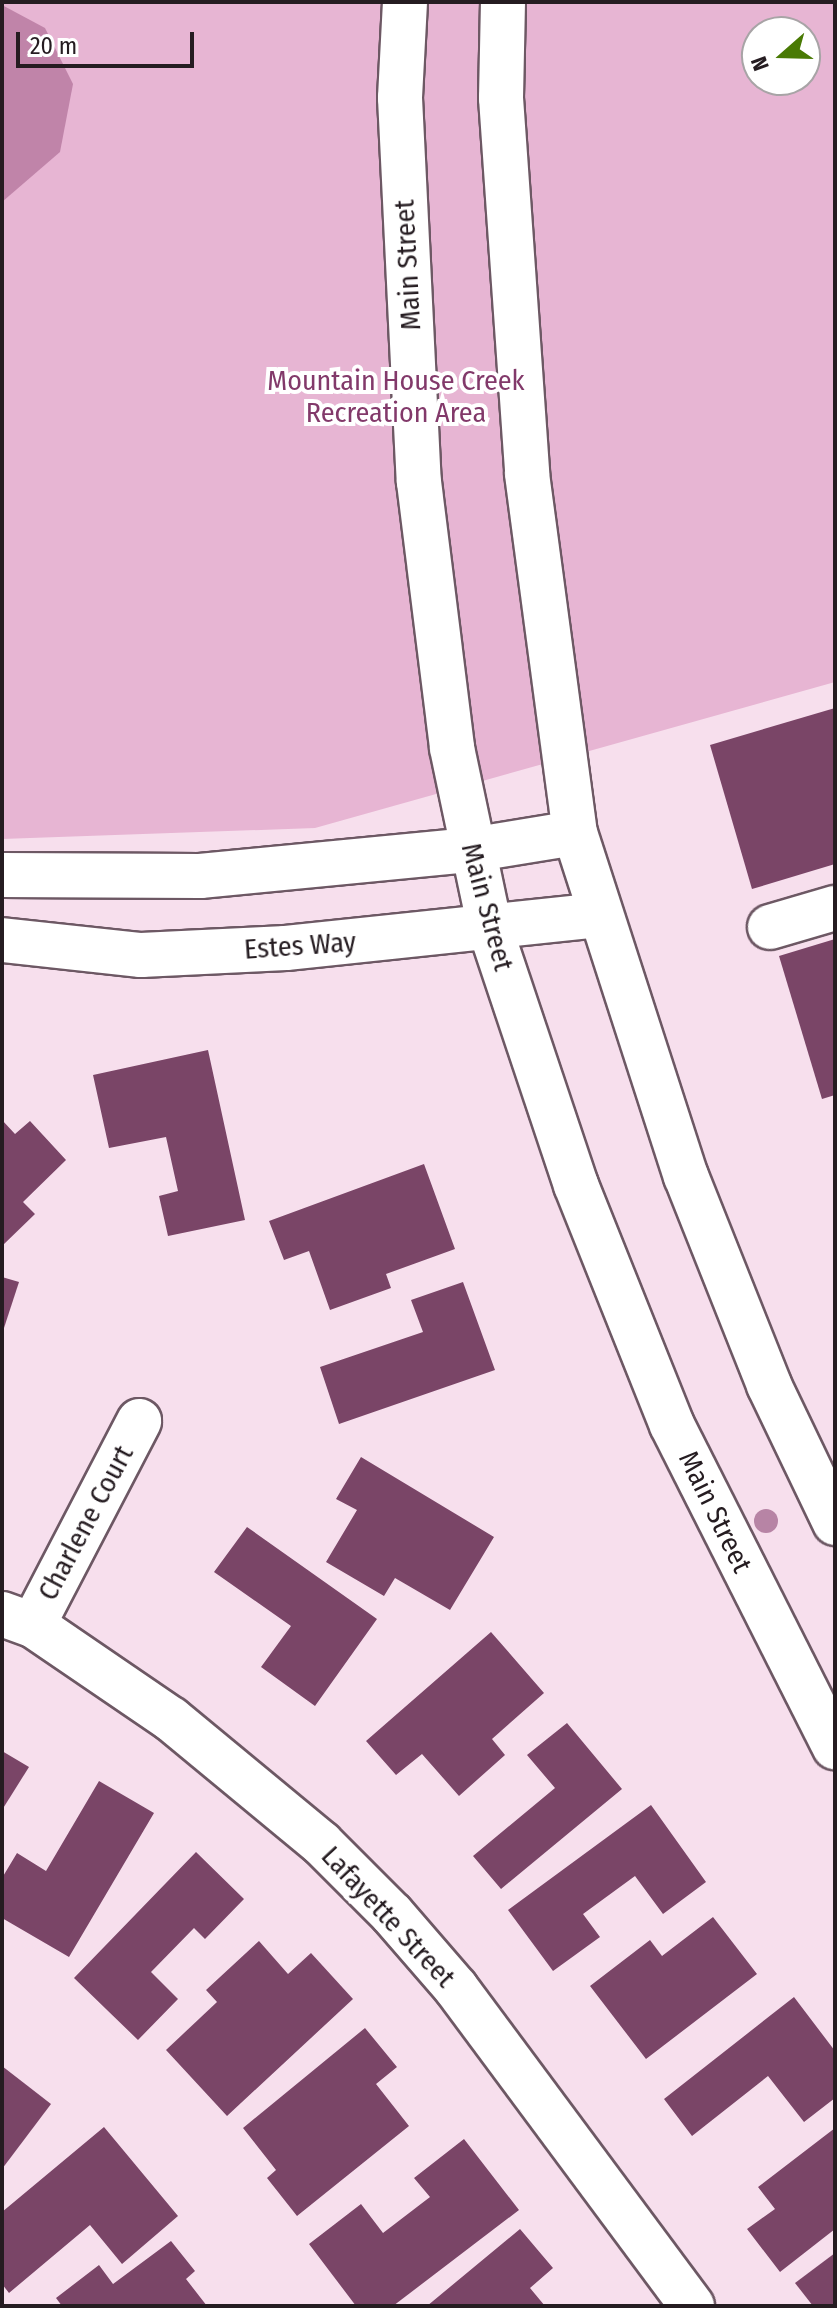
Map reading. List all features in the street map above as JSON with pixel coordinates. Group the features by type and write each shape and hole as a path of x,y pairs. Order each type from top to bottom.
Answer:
{"street":[{"name":"Main Street","path":"405,2 400,98 419,482 452,748 471,850 490,928 576,1185 672,1425 835,1747"},
{"path":"503,2 501,98 527,474 575,833 598,915 686,1176 769,1385 835,1523"},
{"path":"2,875 200,876 471,850 575,833"},
{"path":"770,927 835,908"},
{"name":"Estes Way","path":"2,940 141,955 286,948 598,915"},
{"name":"Charlene Court","path":"17,1620 139,1421"},
{"name":"Lafayette Street","path":"17,1620 171,1719 321,1843 392,1914 456,1988 692,2306"}],"green space":[{"name":"Mountain House Creek Recreation Area","path":"2,2 835,2 835,682 315,828 2,839"}],"shaded area":[{"path":"2,5 45,28 73,84 60,152 2,202"}],"building":[{"path":"835,708 835,864 752,889 710,745"},
{"path":"835,939 835,1095 822,1099 779,956"},
{"path":"208,1050 245,1220 168,1236 159,1196 178,1191 166,1137 109,1148 93,1075"},
{"path":"2,1120 15,1134 30,1121 66,1160 23,1202 35,1214 2,1246"},
{"path":"424,1164 455,1249 386,1274 391,1288 330,1310 309,1251 284,1260 269,1221"},
{"path":"2,1277 19,1282 3,1331 2,1331"},
{"path":"463,1282 495,1370 339,1424 320,1367 423,1332 411,1300"},
{"path":"361,1457 494,1537 450,1610 395,1578 384,1596 326,1562 357,1510 336,1499"},
{"path":"247,1527 377,1619 315,1706 261,1667 291,1626 214,1572"},
{"path":"491,1632 544,1693 492,1739 505,1755 459,1796 422,1754 396,1775 366,1741"},
{"path":"567,1723 622,1789 501,1889 473,1856 555,1788 527,1755"},
{"path":"2,1751 29,1767 2,1810"},
{"path":"99,1781 154,1813 69,1957 2,1918 2,1878 17,1853 46,1871"},
{"path":"651,1805 706,1882 663,1914 635,1876 583,1914 600,1937 553,1971 508,1910"},
{"path":"196,1852 244,1899 205,1939 194,1928 151,1972 178,1999 138,2040 74,1978"},
{"path":"713,1917 757,1974 646,2059 590,1986 650,1940 662,1956"},
{"path":"259,1941 288,1974 311,1953 353,1999 227,2116 166,2050 217,2002 206,1990"},
{"path":"794,1997 835,2051 835,2098 804,2122 768,2076 692,2136 664,2099"},
{"path":"365,2028 397,2067 376,2084 409,2126 297,2216 267,2178 276,2170 243,2128"},
{"path":"2,2066 51,2104 2,2169"},
{"path":"104,2127 178,2216 122,2264 90,2225 9,2293 2,2284 2,2212"},
{"path":"835,2128 835,2229 780,2272 747,2229 775,2209 758,2187"},
{"path":"464,2139 519,2210 393,2306 356,2306 309,2244 361,2204 383,2233 430,2197 414,2178"},
{"path":"520,2229 553,2268 530,2288 545,2306 427,2306"},
{"path":"171,2241 195,2271 186,2279 207,2306 62,2306 56,2298 99,2265 113,2284"},
{"path":"835,2253 835,2306 813,2306 795,2283"}]}
